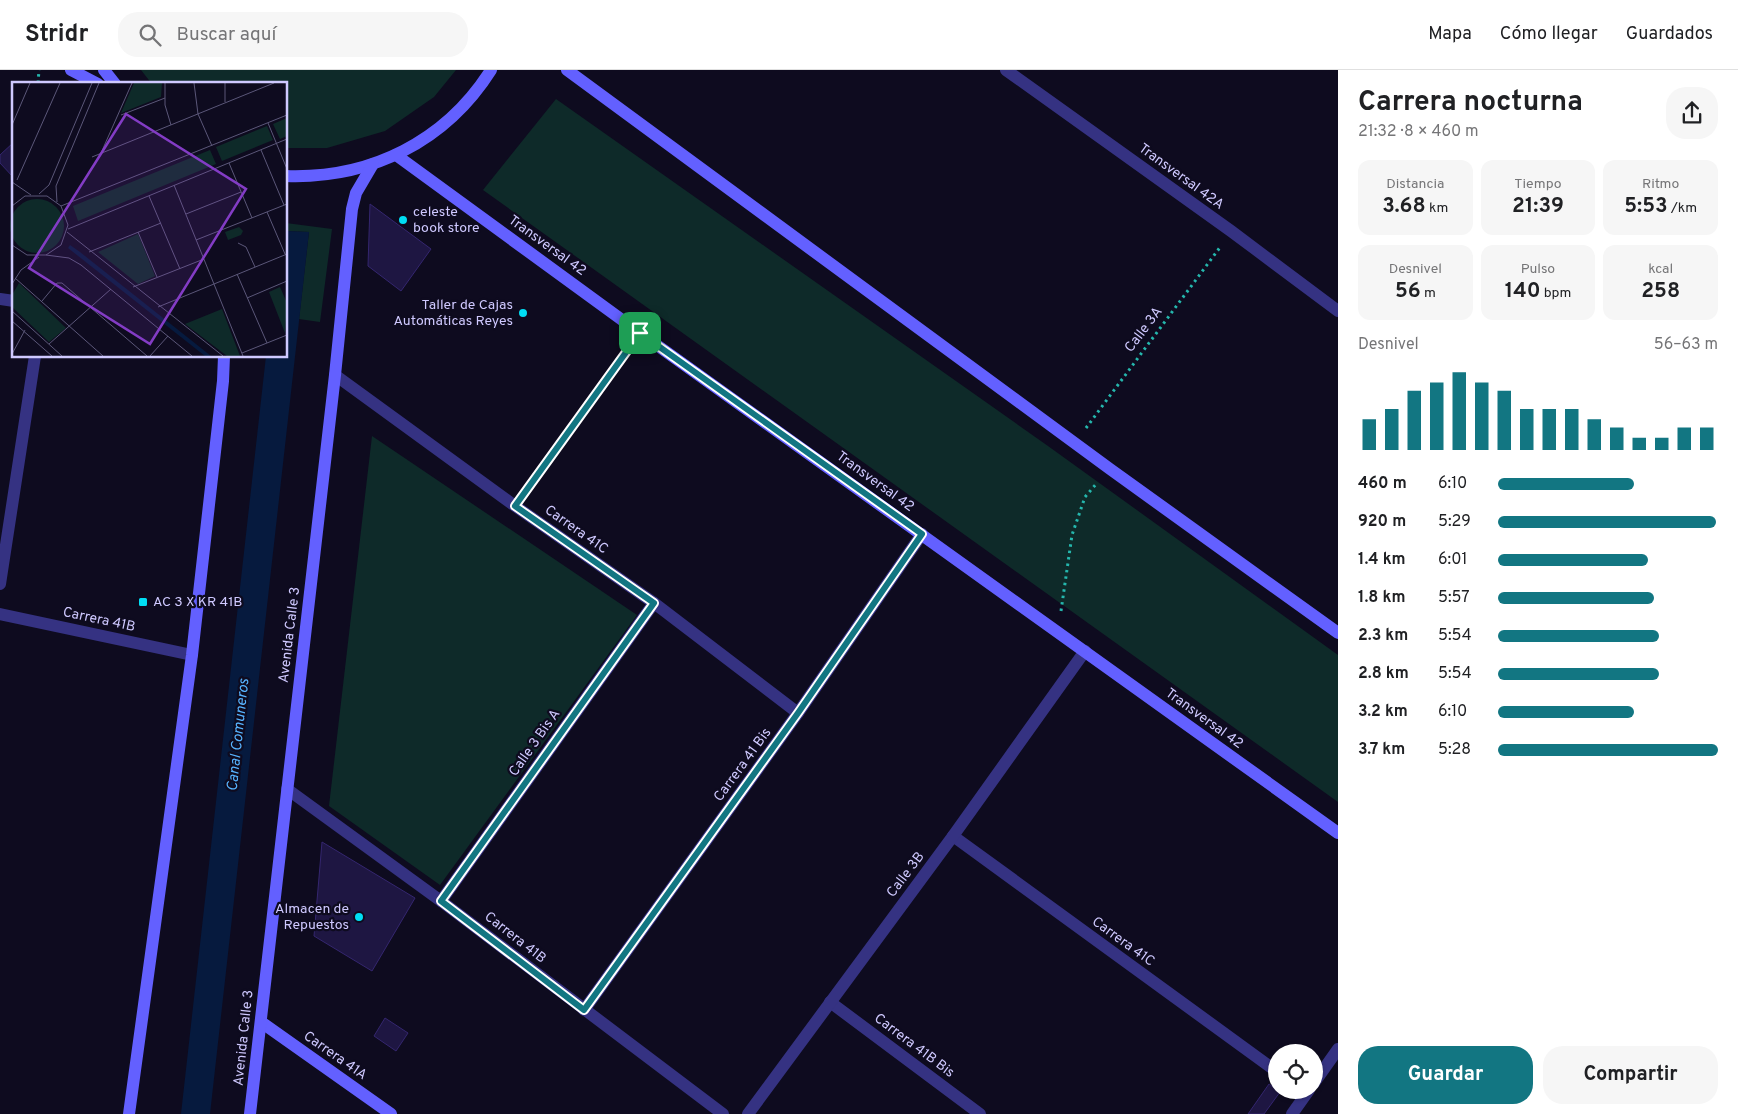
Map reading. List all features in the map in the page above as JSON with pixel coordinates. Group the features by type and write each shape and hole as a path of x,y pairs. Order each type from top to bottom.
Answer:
{"street":[{"path":"72,70 94,82"},
{"path":"104,70 113,82"},
{"path":"288,176 340,173 373,164 396,155 420,142 443,126 463,107 484,82 491,70"},
{"path":"568,70 1110,469 1338,633"},
{"name":"Transversal 42A","path":"1006,70 1232,232 1338,311"},
{"name":"Transversal 42","path":"396,155 640,333 1058,631 1338,834"},
{"name":"Avenida Calle 3","path":"250,1114 335,375 352,210 356,193 373,164"},
{"path":"0,584 35,358"},
{"path":"129,1114 192,655 223,381 224,358"},
{"name":"Carrera 41C","path":"335,375 515,506 654,603 798,713"},
{"name":"Carrera 41 Bis","path":"584,1010 798,713 922,534"},
{"name":"Calle 3 Bis A","path":"441,901 654,603"},
{"name":"Carrera 41B","path":"0,614 192,655"},
{"name":"Calle 3B","path":"748,1114 953,836 1085,651"},
{"name":"Carrera 41B","path":"288,789 441,901 723,1114"},
{"name":"Carrera 41C","path":"953,836 1268,1065"},
{"name":"Carrera 41B Bis","path":"830,1002 980,1114"},
{"name":"Carrera 41A","path":"261,1022 392,1114"},
{"path":"1323,1069 1338,1049"},
{"path":"1292,1114 1302,1099"}],"path":[{"name":"Calle 3A","path":"1074,442 1232,232"},
{"path":"515,506 640,333"},
{"path":"1058,631 1072,535 1079,508 1084,496 1110,469"}],"green space":[{"path":"141,70 456,70 434,97 385,131 327,148 288,148 288,82 150,82"},
{"path":"556,99 1048,446 1338,655 1338,802 483,190"},
{"path":"288,223 332,229 320,322 299,319 309,232 288,231"},
{"path":"372,436 637,615 440,885 329,806"}],"water":[{"name":"Canal Comuneros","path":"288,231 309,232 210,1114 181,1114 266,358 288,358"}],"building":[{"path":"12,144 12,176 0,163 0,155"},
{"path":"370,204 431,249 401,291 368,266"},
{"name":"Almacen de Repuestos","path":"322,842 415,898 372,971 314,936"},
{"path":"385,1018 408,1033 396,1051 374,1036"},
{"path":"1268,1085 1268,1099 1275,1099 1264,1114 1248,1114"}],"place":[{"name":"celeste book store","path":"403,220"},
{"name":"Taller de Cajas Automáticas Reyes","path":"523,313"},
{"name":"AC 3 X KR 41B","path":"143,602"},
{"name":"Almacen de Repuestos","path":"359,917"}],"route":[{"path":"640,333 922,534 798,713 584,1010 441,901 654,603 515,506 640,333"}]}
